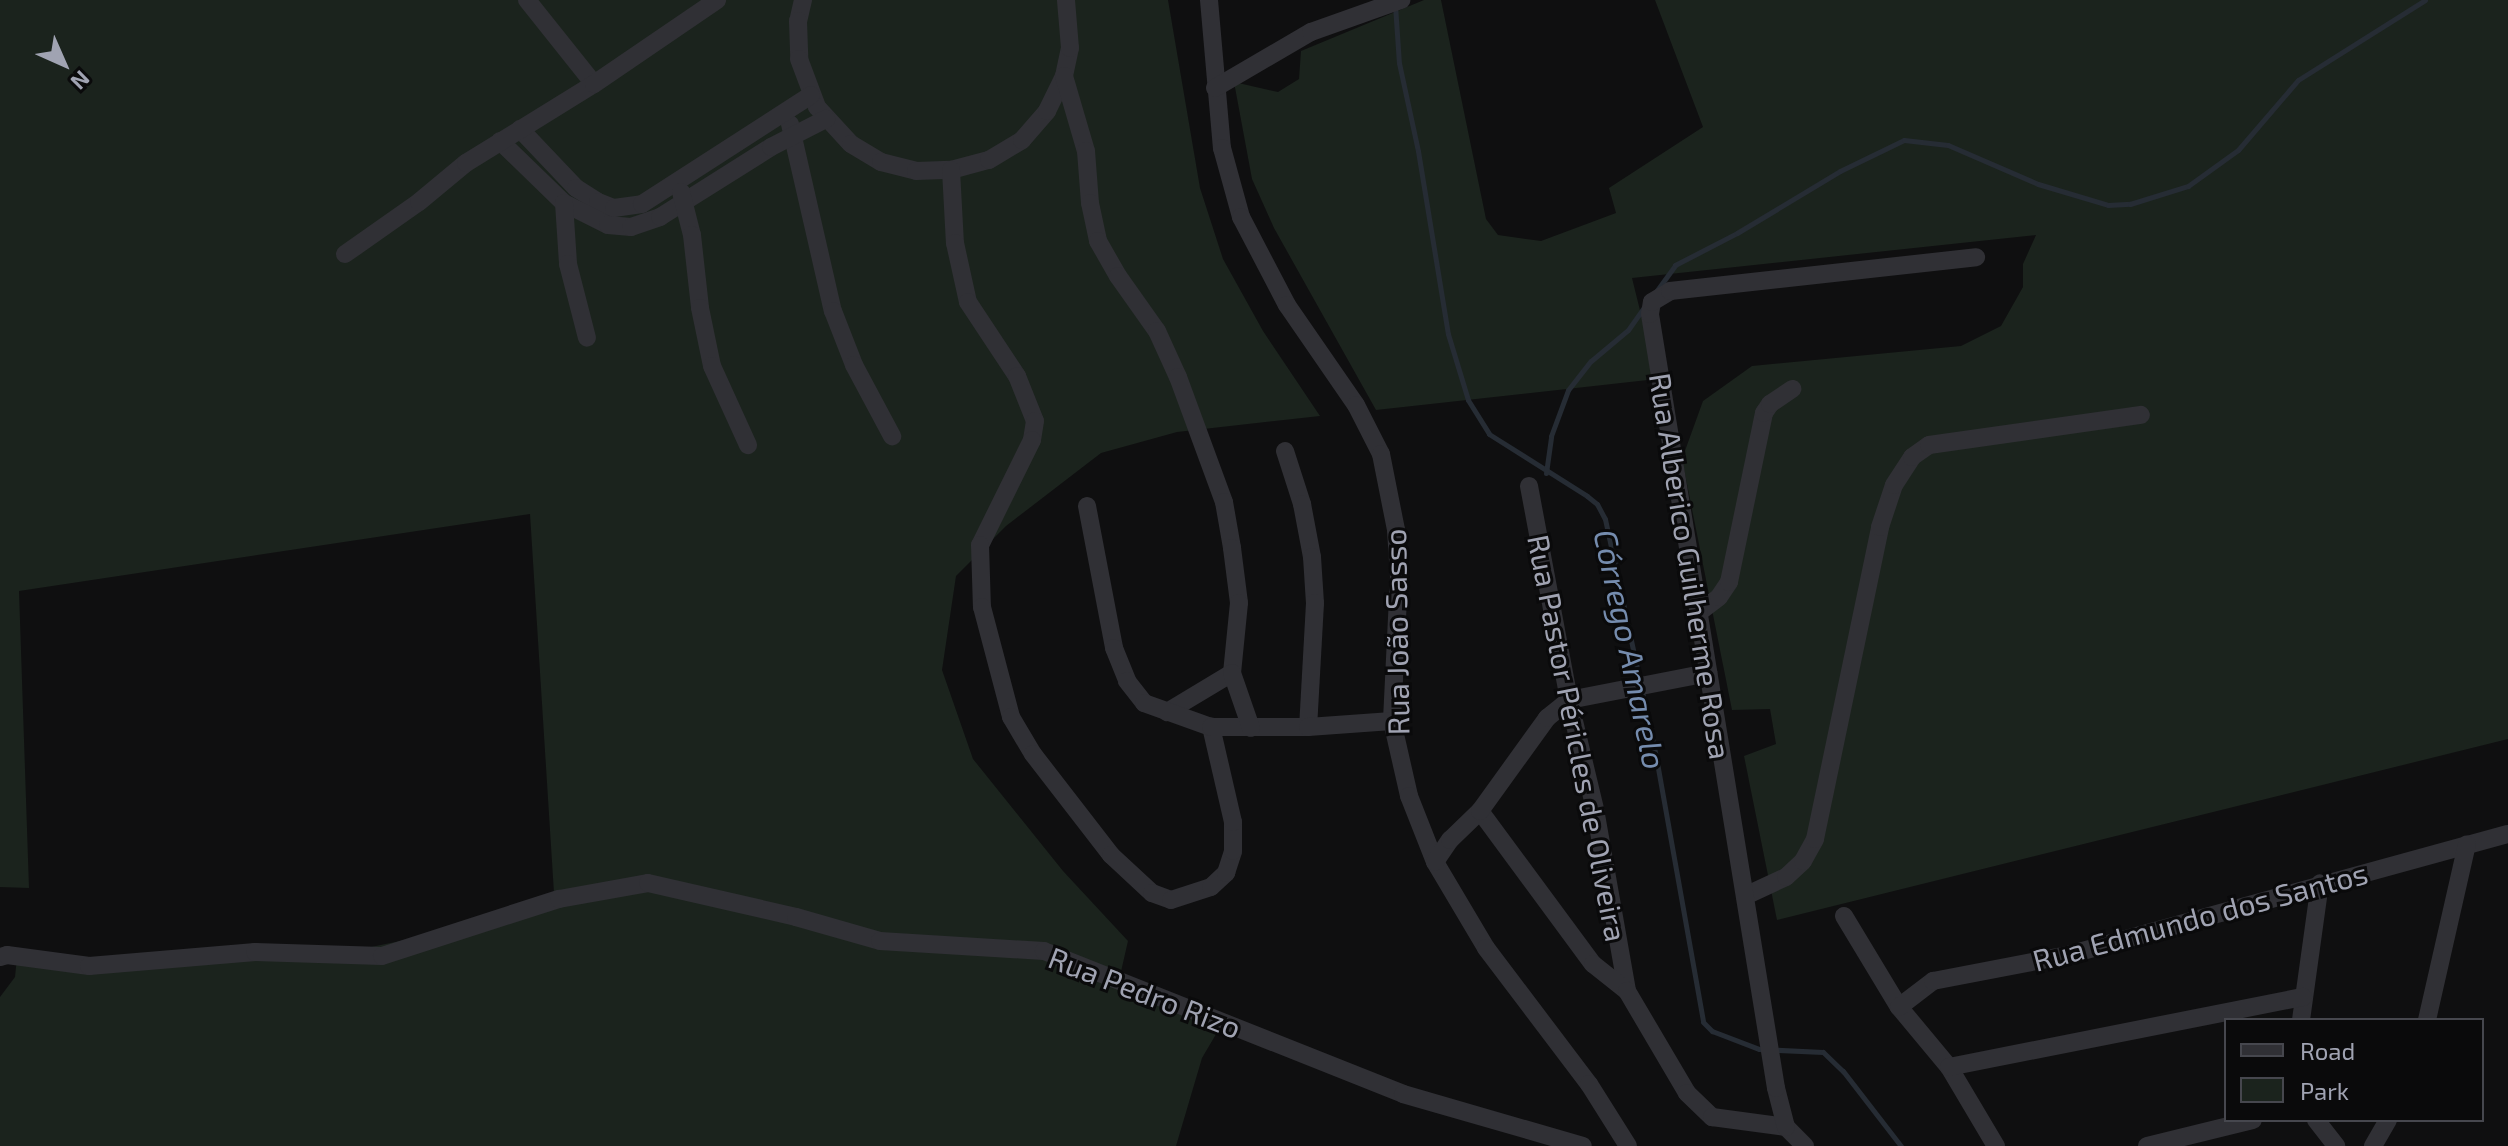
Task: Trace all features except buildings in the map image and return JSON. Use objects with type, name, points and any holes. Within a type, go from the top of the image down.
[{"type":"street","points":[[527,0],[594,84]]},
{"type":"street","points":[[803,0],[798,21],[799,59],[811,95],[826,119],[851,144],[881,162],[916,171],[951,170],[989,160],[1022,140],[1047,111],[1064,76],[1070,48],[1066,0]]},
{"type":"street","name":"Rua João Sasso","points":[[1209,0],[1215,88],[1229,182],[1241,217],[1287,305],[1356,405],[1381,454],[1396,530],[1399,577],[1392,721],[1409,796],[1435,862],[1486,948],[1589,1084],[1628,1146]]},
{"type":"street","points":[[345,254],[500,141],[594,84],[710,2]]},
{"type":"street","points":[[1215,88],[1311,32],[1392,3]]},
{"type":"street","points":[[1064,76],[1086,151],[1098,241],[1118,276],[1157,331],[1178,377],[1224,502],[1239,603],[1232,673],[1251,728]]},
{"type":"street","points":[[520,129],[576,188],[614,208],[642,204],[811,95]]},
{"type":"street","points":[[784,111],[794,133],[833,311],[854,365],[892,436]]},
{"type":"street","points":[[500,141],[564,203],[608,225],[631,227],[660,217],[794,133],[826,119]]},
{"type":"street","points":[[951,170],[955,243],[968,302],[1017,376],[1035,421],[1032,440],[980,545],[982,607],[1007,703],[1033,754],[1111,855],[1152,893],[1171,900],[1211,887],[1226,873],[1233,851],[1233,822],[1211,727]]},
{"type":"street","points":[[677,182],[685,201],[712,366],[748,445]]},
{"type":"street","points":[[564,203],[568,264],[587,338]]},
{"type":"street","name":"Rua Alberico Guilherme Rosa","points":[[1786,1127],[1698,613],[1650,314],[1652,302],[1670,291],[1976,257]]},
{"type":"street","points":[[1698,613],[1719,597],[1729,582],[1764,413],[1770,404],[1792,389]]},
{"type":"street","points":[[1745,896],[1786,877],[1803,861],[1815,839],[1880,527],[1894,485],[1912,457],[1929,445],[2141,415]]},
{"type":"street","points":[[1285,451],[1302,504],[1312,557],[1314,632],[1308,727]]},
{"type":"street","name":"Rua Pastor Péricles de Oliveira","points":[[1529,486],[1569,700],[1595,809],[1627,991]]},
{"type":"street","points":[[1087,506],[1119,659],[1127,681],[1144,703],[1211,727],[1308,727],[1392,721]]},
{"type":"street","points":[[1167,712],[1232,673]]},
{"type":"street","points":[[1435,862],[1450,840],[1480,811],[1539,728],[1569,700],[1708,673]]},
{"type":"street","points":[[1480,811],[1593,964],[1627,991],[1687,1093],[1712,1117],[1786,1127],[1805,1146]]},
{"type":"street","name":"Rua Edmundo dos Santos","points":[[1899,1007],[1910,995],[1933,981],[2068,955],[2320,883],[2508,834]]},
{"type":"street","points":[[2427,1018],[2467,844]]},
{"type":"street","name":"Rua Pedro Rizo","points":[[0,957],[7,955],[89,966],[255,952],[382,956],[559,899],[648,883],[796,917],[880,941],[1044,951],[1403,1094],[1583,1146]]},
{"type":"street","points":[[2301,1018],[2320,883]]},
{"type":"street","points":[[1844,916],[1899,1007],[1949,1067],[1996,1146]]},
{"type":"street","points":[[1949,1067],[2303,997]]},
{"type":"street","points":[[2147,1146],[2204,1140],[2248,1122]]},
{"type":"street","points":[[2318,1122],[2336,1146]]},
{"type":"street","points":[[2373,1146],[2387,1122]]},
{"type":"green space","points":[[0,0],[1168,0],[1200,188],[1223,259],[1263,331],[1320,416],[1177,432],[1101,453],[1006,526],[956,576],[942,670],[973,759],[1063,871],[1128,941],[1120,976],[1222,1024],[1202,1058],[1176,1146],[0,1146],[0,997],[15,977],[17,957],[318,958],[555,909],[530,514],[19,591],[29,888],[0,887]]},
{"type":"green space","points":[[1424,0],[1441,0],[1486,219],[1498,235],[1541,241],[1616,213],[1609,188],[1703,127],[1655,0],[2508,0],[2508,739],[1777,920],[1744,756],[1776,744],[1770,709],[1732,710],[1682,459],[1703,401],[1752,366],[1961,346],[2001,326],[2023,287],[2023,264],[2036,235],[1632,278],[1657,379],[1376,410],[1274,228],[1252,179],[1234,82],[1278,92],[1299,79],[1301,51]]},
{"type":"waterway","points":[[1655,293],[1675,265],[1737,233],[1840,171],[1904,140],[1948,145],[2038,184],[2108,205],[2130,204],[2188,186],[2238,150],[2298,80],[2425,0]]},
{"type":"waterway","name":"Córrego Amarelo","points":[[1395,5],[1399,63],[1418,151],[1448,334],[1468,400],[1489,434],[1587,496],[1597,504],[1605,519],[1656,757],[1703,1022],[1712,1031],[1759,1049],[1823,1052],[1843,1071],[1901,1146]]},
{"type":"waterway","points":[[1546,473],[1551,436],[1568,390],[1591,361],[1628,330],[1644,307]]}]
